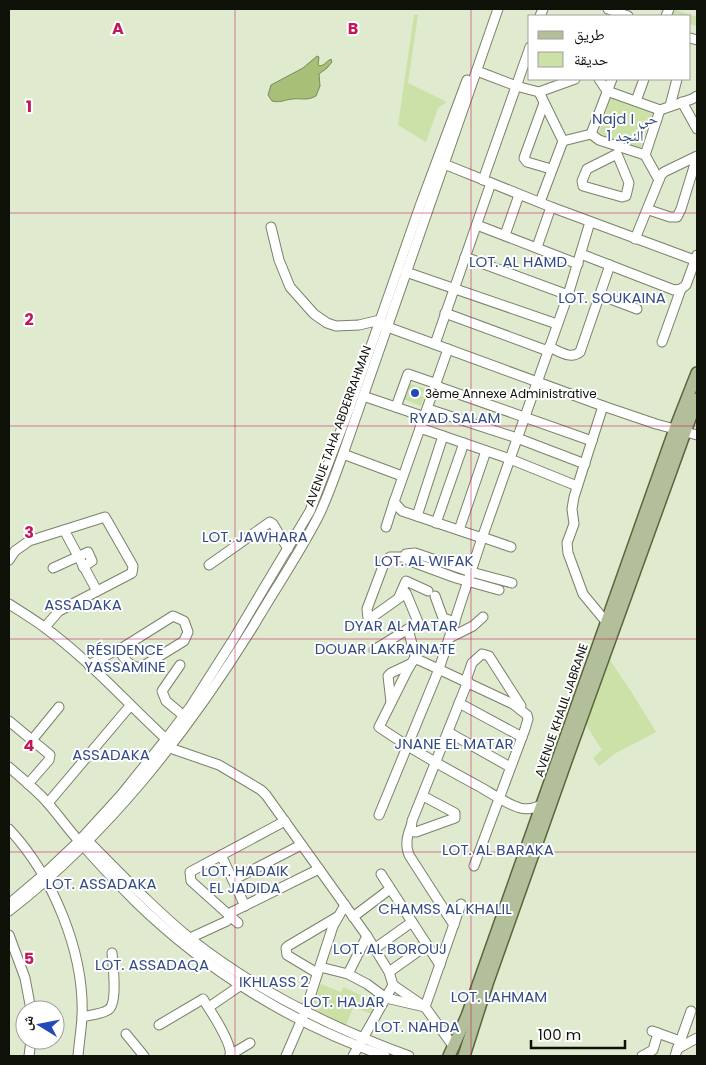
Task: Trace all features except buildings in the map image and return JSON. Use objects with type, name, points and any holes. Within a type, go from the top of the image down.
[{"type":"main road","name":"AVENUE KHALIL JABRANE","points":[[452,1052],[467,1016],[680,430],[697,372]]},
{"type":"main road","name":"AVENUE KHALIL JABRANE","points":[[680,430],[697,399]]},
{"type":"main road","name":"AVENUE KHALIL JABRANE","points":[[464,1056],[608,629]]},
{"type":"street","name":"AVENUE TAHA ABDERRAHMAN","points":[[157,757],[166,739],[184,716],[233,640],[310,511],[382,324],[492,9]]},
{"type":"street","name":"AVENUE TAHA ABDERRAHMAN","points":[[9,912],[83,841],[157,757],[170,748],[234,656],[306,539],[318,516],[343,454],[363,396],[382,324],[406,272],[498,9]]},
{"type":"street","points":[[607,9],[625,15]]},
{"type":"street","points":[[434,344],[477,225],[487,181],[528,53]]},
{"type":"street","points":[[477,71],[516,86],[539,92]]},
{"type":"street","points":[[539,92],[551,83],[568,80]]},
{"type":"street","points":[[600,80],[608,91],[660,110],[697,96]]},
{"type":"street","points":[[591,134],[612,80]]},
{"type":"street","points":[[636,100],[644,80]]},
{"type":"street","points":[[670,106],[677,80]]},
{"type":"street","points":[[539,92],[563,141],[540,202]]},
{"type":"street","points":[[682,102],[697,129]]},
{"type":"street","points":[[544,103],[524,160],[552,169]]},
{"type":"street","points":[[659,180],[645,155],[660,110]]},
{"type":"street","points":[[563,141],[591,134]]},
{"type":"street","points":[[591,134],[618,150],[645,155]]},
{"type":"street","points":[[618,150],[629,183],[626,196],[622,197],[583,186],[582,181],[587,169],[618,150]]},
{"type":"street","points":[[635,239],[664,172],[697,157]]},
{"type":"street","points":[[649,210],[670,217],[677,217],[697,157]]},
{"type":"street","points":[[444,164],[635,239],[697,259],[686,285],[682,289],[662,342]]},
{"type":"street","points":[[505,235],[519,195]]},
{"type":"street","points":[[537,247],[551,207]]},
{"type":"street","points":[[379,815],[406,746],[440,668],[482,538],[568,294],[590,222]]},
{"type":"street","points":[[477,225],[578,264]]},
{"type":"street","points":[[271,227],[280,260],[290,286],[314,314],[327,323],[336,326],[382,324],[603,406],[697,435]]},
{"type":"street","points":[[581,254],[674,290],[682,289]]},
{"type":"street","points":[[465,257],[568,294]]},
{"type":"street","points":[[445,313],[548,349],[570,356],[576,355],[580,352],[610,265]]},
{"type":"street","points":[[406,272],[557,324]]},
{"type":"street","points":[[600,296],[637,309]]},
{"type":"street","points":[[386,527],[402,476],[448,350]]},
{"type":"street","points":[[396,408],[408,374],[592,441]]},
{"type":"street","points":[[363,396],[396,408],[426,413],[517,438],[585,464]]},
{"type":"street","points":[[603,406],[572,504],[574,524],[567,543],[568,553],[579,586],[608,629]]},
{"type":"street","points":[[420,428],[510,459],[577,486]]},
{"type":"street","points":[[417,516],[443,436]]},
{"type":"street","points":[[436,523],[464,443]]},
{"type":"street","points":[[458,530],[486,451]]},
{"type":"street","points":[[343,454],[402,476]]},
{"type":"street","points":[[394,502],[402,511],[511,547]]},
{"type":"street","points":[[9,560],[15,551],[29,541],[105,517],[133,566],[132,573],[59,611],[45,627]]},
{"type":"street","points":[[209,565],[270,522],[288,549]]},
{"type":"street","points":[[64,530],[97,591]]},
{"type":"street","points":[[53,568],[78,556]]},
{"type":"street","points":[[374,650],[418,622],[406,593],[373,617],[368,618],[367,609],[385,561],[390,557],[405,556],[410,561],[469,577],[512,583]]},
{"type":"street","points":[[469,577],[499,590]]},
{"type":"street","points":[[399,597],[406,581],[432,593],[443,618],[454,622]]},
{"type":"street","points":[[9,604],[45,627],[166,739]]},
{"type":"street","points":[[89,666],[173,616],[184,621],[188,632],[184,641],[140,668],[126,662],[118,649]]},
{"type":"street","points":[[450,638],[474,626],[483,617]]},
{"type":"street","points":[[408,629],[413,661],[379,727],[406,746],[520,808],[535,826]]},
{"type":"street","points":[[454,925],[409,855],[406,841],[459,703],[472,663],[482,654],[489,656],[528,719],[474,866]]},
{"type":"street","points":[[391,702],[388,676],[413,661],[440,668],[524,711]]},
{"type":"street","points":[[180,665],[162,691],[166,701],[184,716]]},
{"type":"street","points":[[459,703],[522,736]]},
{"type":"street","points":[[48,803],[130,706]]},
{"type":"street","points":[[32,740],[59,707]]},
{"type":"street","points":[[9,721],[48,753],[50,758],[28,784]]},
{"type":"street","points":[[448,732],[510,767]]},
{"type":"street","points":[[170,748],[219,765],[261,790],[353,916],[388,972],[393,985],[425,1007],[452,1052]]},
{"type":"street","points":[[9,767],[48,803],[126,892],[159,924],[209,963],[305,1012],[409,1056]]},
{"type":"street","points":[[411,826],[412,832],[416,832],[456,816],[455,813],[424,796]]},
{"type":"street","points":[[520,808],[532,808],[543,804]]},
{"type":"street","points":[[238,923],[190,879],[190,872],[284,821]]},
{"type":"street","points":[[9,829],[30,855],[67,926],[80,987],[82,1017],[78,1056]]},
{"type":"street","points":[[83,841],[190,938],[245,982],[302,1022],[357,1047],[384,1056]]},
{"type":"street","points":[[233,880],[301,845]]},
{"type":"street","points":[[221,855],[245,906]]},
{"type":"street","points":[[190,938],[227,921],[229,915],[319,869]]},
{"type":"street","points":[[380,874],[440,965]]},
{"type":"street","name":"AVENUE TAHA ABDERRAHMAN","points":[[9,904],[44,879]]},
{"type":"street","points":[[353,916],[390,889]]},
{"type":"street","points":[[425,1007],[461,904]]},
{"type":"street","points":[[286,1056],[302,1022],[333,926],[345,905]]},
{"type":"street","points":[[338,916],[288,946],[286,948],[287,955],[319,970],[348,974],[367,984],[386,998],[425,1007]]},
{"type":"street","points":[[374,949],[412,922]]},
{"type":"street","points":[[9,935],[25,978],[29,1000]]},
{"type":"street","points":[[348,974],[366,936]]},
{"type":"street","points":[[388,972],[427,945]]},
{"type":"street","points":[[82,1017],[107,1011],[112,1006],[114,998],[112,953]]},
{"type":"street","points":[[209,1008],[245,982]]},
{"type":"street","points":[[353,1056],[393,985]]},
{"type":"street","points":[[159,1025],[203,998],[228,1043],[230,1056],[250,1043]]},
{"type":"street","points":[[677,1049],[690,1011]]},
{"type":"street","points":[[642,1056],[653,1050],[655,1032],[677,1049]]},
{"type":"street","points":[[126,1034],[144,1056]]},
{"type":"street","points":[[677,1049],[697,1038]]},
{"type":"green space","points":[[673,9],[691,15],[670,15]]},
{"type":"green space","points":[[414,15],[418,15],[408,83],[447,102],[438,108],[426,142],[398,125]]},
{"type":"green space","points":[[691,15],[697,17],[697,26],[691,24]]},
{"type":"green space","points":[[611,97],[653,112],[640,149],[598,135]]},
{"type":"green space","points":[[408,383],[426,389],[425,393],[422,392],[421,396],[424,397],[421,406],[403,399]]},
{"type":"green space","points":[[610,660],[656,732],[616,753],[599,766],[593,758],[602,750],[586,725]]},
{"type":"green space","points":[[321,984],[341,992],[343,987],[379,1003],[374,1015],[353,1007],[346,1026],[311,1009]]},
{"type":"shaded area","points":[[317,56],[319,57],[318,65],[320,66],[331,59],[332,62],[319,74],[320,86],[316,96],[307,99],[272,101],[268,95],[271,85],[303,68]]},
{"type":"place","name":"3ème Annexe Administrative","points":[[415,393]]},
{"type":"district","name":"Najd I حي النجد 1","points":[[625,126]]},
{"type":"district","name":"LOT. AL HAMD","points":[[518,261]]},
{"type":"district","name":"LOT. SOUKAINA","points":[[612,297]]},
{"type":"district","name":"RYAD SALAM","points":[[455,417]]},
{"type":"district","name":"LOT. JAWHARA","points":[[255,536]]},
{"type":"district","name":"LOT. AL WIFAK","points":[[424,560]]},
{"type":"district","name":"ASSADAKA","points":[[83,604]]},
{"type":"district","name":"DYAR AL MATAR","points":[[401,625]]},
{"type":"district","name":"DOUAR LAKRAINATE","points":[[385,648]]},
{"type":"district","name":"RÉSIDENCE YASSAMINE","points":[[125,658]]},
{"type":"district","name":"JNANE EL MATAR","points":[[454,743]]},
{"type":"district","name":"ASSADAKA","points":[[111,754]]},
{"type":"district","name":"LOT. AL BARAKA","points":[[498,849]]},
{"type":"district","name":"LOT. HADAIK EL JADIDA","points":[[245,878]]},
{"type":"district","name":"LOT. ASSADAKA","points":[[101,883]]},
{"type":"district","name":"CHAMSS AL KHALIL","points":[[445,908]]},
{"type":"district","name":"LOT. AL BOROUJ","points":[[390,948]]},
{"type":"district","name":"LOT. ASSADAQA","points":[[152,964]]},
{"type":"district","name":"IKHLASS 2","points":[[274,981]]},
{"type":"district","name":"LOT. LAHMAM","points":[[499,996]]},
{"type":"district","name":"LOT. HAJAR","points":[[344,1001]]},
{"type":"district","name":"LOT. NAHDA","points":[[417,1026]]}]
